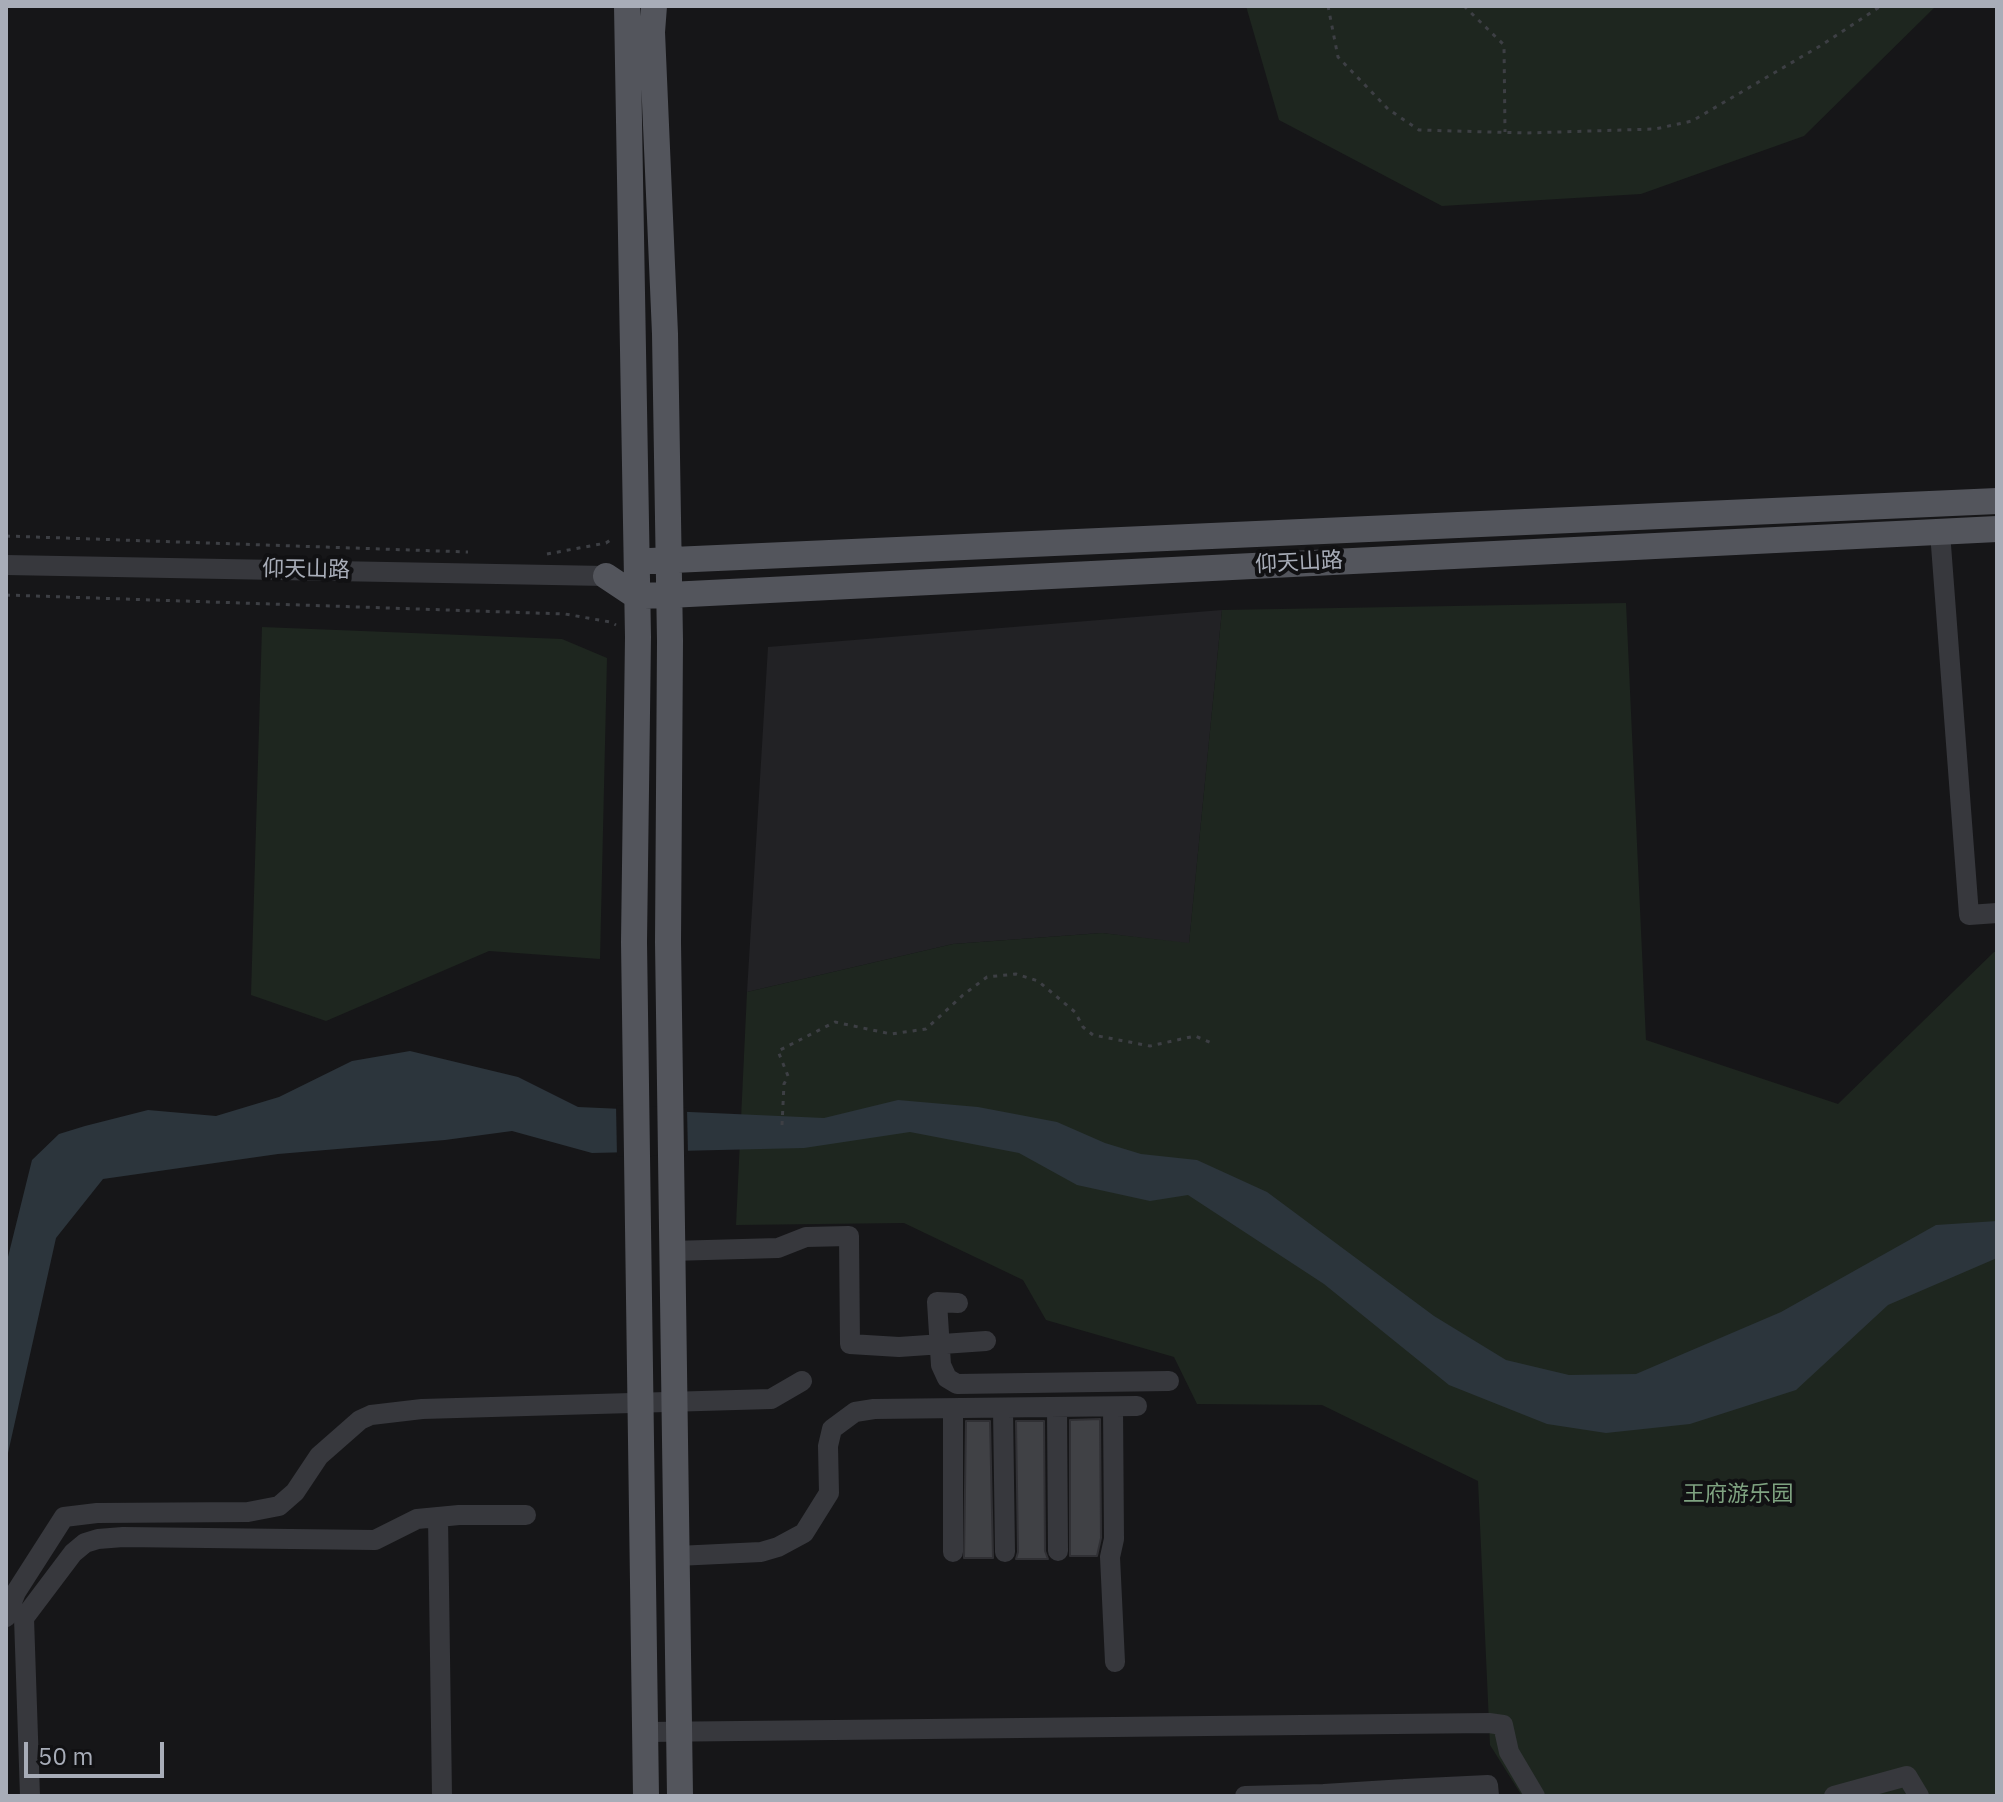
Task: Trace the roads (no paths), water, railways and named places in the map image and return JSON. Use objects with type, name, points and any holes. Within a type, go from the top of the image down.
[{"type":"main road","points":[[627,6],[638,637],[634,942],[646,1796]]},
{"type":"main road","points":[[654,6],[652,32],[665,334],[669,595],[670,1243],[680,1796]]},
{"type":"main road","name":"仰天山路","points":[[606,576],[636,562],[1997,501]]},
{"type":"main road","name":"仰天山路","points":[[636,596],[1997,529]]},
{"type":"main road","points":[[606,576],[636,596]]},
{"type":"street","points":[[1940,532],[1969,915],[1997,913]]},
{"type":"street","name":"仰天山路","points":[[6,565],[606,576]]},
{"type":"street","points":[[670,1243],[778,1248],[806,1237],[849,1236],[850,1344],[899,1347],[986,1341]]},
{"type":"street","points":[[958,1303],[937,1302],[941,1365],[947,1378],[957,1384],[1169,1381]]},
{"type":"street","points":[[6,1617],[16,1592],[64,1517],[97,1513],[248,1512],[279,1506],[295,1492],[319,1456],[360,1420],[371,1415],[422,1409],[771,1399],[802,1381]]},
{"type":"street","points":[[677,1556],[761,1552],[804,1533],[829,1493],[828,1446],[832,1429],[855,1412],[874,1409],[1137,1406]]},
{"type":"street","points":[[1057,1407],[1058,1551]]},
{"type":"street","points":[[1113,1407],[1114,1539],[1110,1557],[1115,1662]]},
{"type":"street","points":[[1003,1408],[1005,1552]]},
{"type":"street","points":[[953,1409],[953,1552]]},
{"type":"street","points":[[30,1796],[24,1618],[73,1553],[85,1543],[123,1537],[375,1540],[417,1519],[526,1515]]},
{"type":"street","points":[[438,1517],[442,1796]]},
{"type":"street","points":[[646,1732],[1489,1723],[1503,1725],[1509,1752],[1535,1796]]},
{"type":"street","points":[[1834,1796],[1907,1776],[1919,1796]]},
{"type":"street","points":[[1245,1796],[1405,1792],[1488,1785],[1489,1796]]},
{"type":"park label","name":"王府游乐园","points":[[1738,1495]]}]
